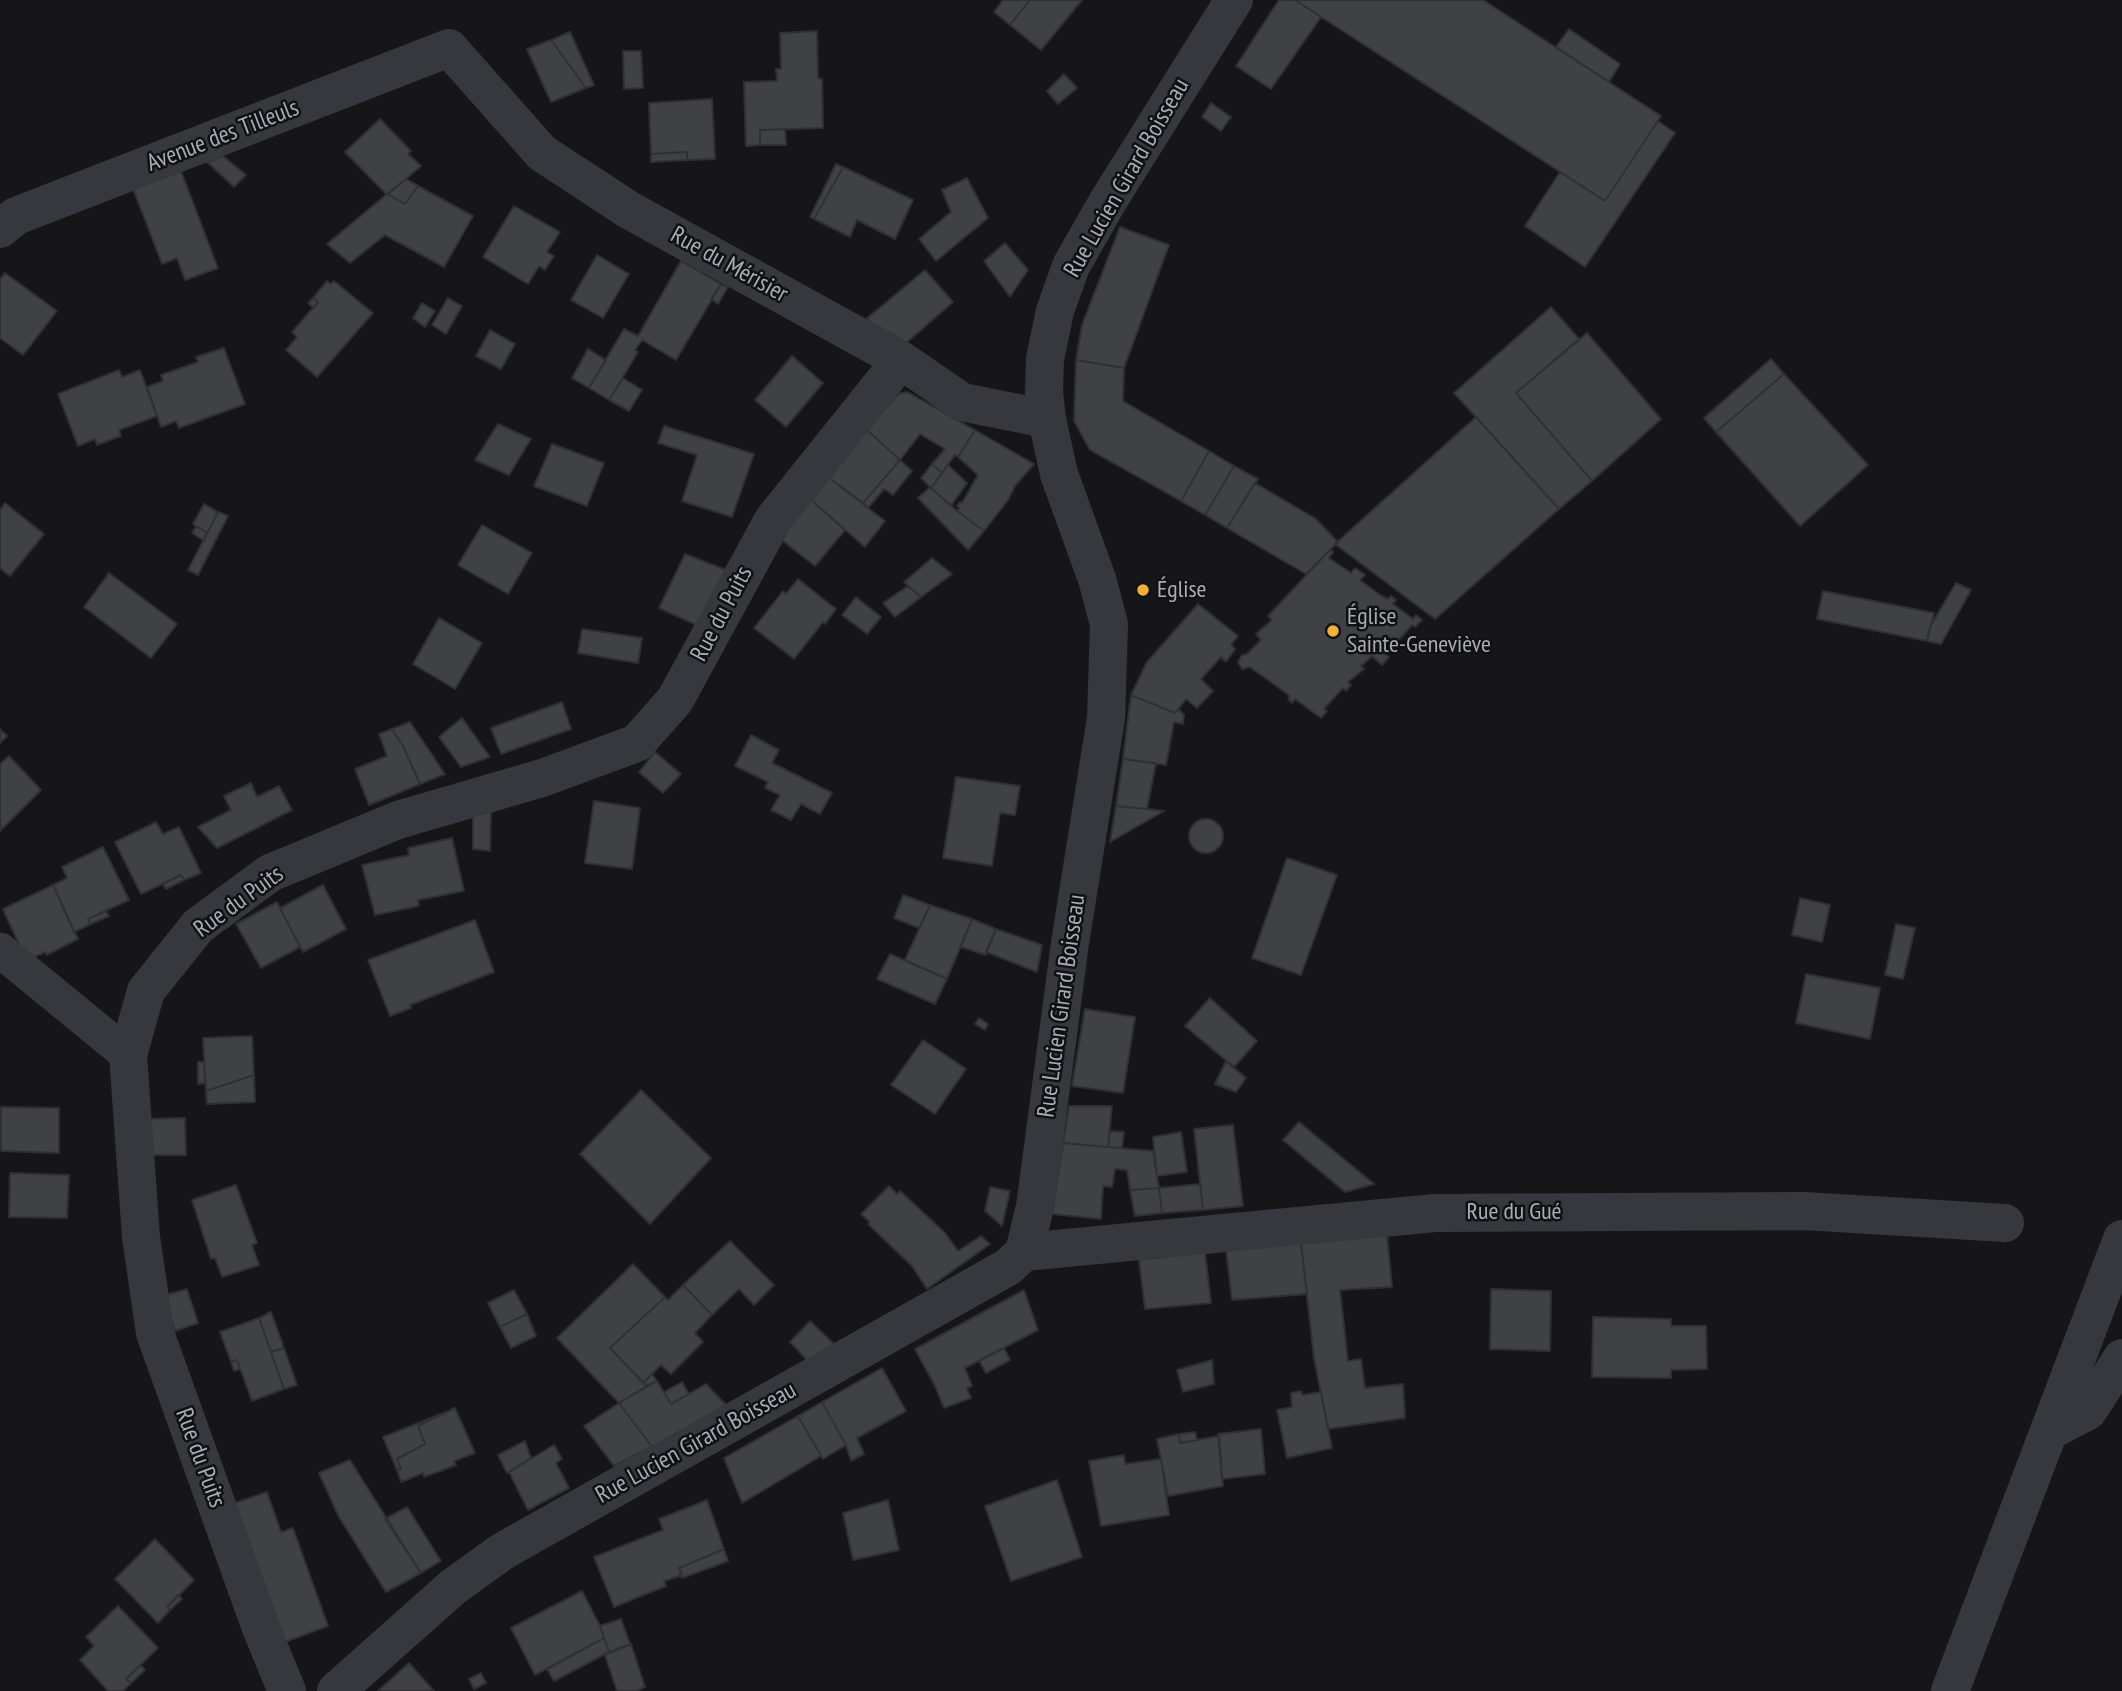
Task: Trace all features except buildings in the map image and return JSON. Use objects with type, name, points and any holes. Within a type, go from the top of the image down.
[{"type":"street","name":"Rue Lucien Girard Boisseau","points":[[336,1691],[453,1587],[503,1550],[984,1281],[1008,1267],[1024,1252],[1035,1206],[1070,943],[1106,719],[1109,624],[1097,579],[1059,474],[1047,419],[1045,359],[1055,311],[1071,266],[1108,201],[1234,0]]},
{"type":"street","name":"Rue du Mérisier","points":[[449,48],[542,153],[629,210],[901,360],[962,402],[1047,419]]},
{"type":"street","name":"Avenue des Tilleuls","points":[[0,229],[16,216],[449,48]]},
{"type":"street","name":"Rue du Puits","points":[[287,1691],[261,1628],[155,1333],[141,1237],[128,1055],[146,991],[198,926],[270,873],[398,820],[542,778],[637,743],[676,700],[773,520],[901,360]]},
{"type":"street","points":[[0,950],[128,1055]]},
{"type":"street","name":"Rue du Gué","points":[[1024,1252],[1435,1213],[1804,1211],[2005,1223]]},
{"type":"street","points":[[1950,1691],[2122,1239]]},
{"type":"street","points":[[2049,1431],[2088,1411],[2122,1358]]},
{"type":"place","name":"Église","points":[[1143,590]]},
{"type":"place","name":"Église Sainte-Geneviève","points":[[1333,631]]}]
